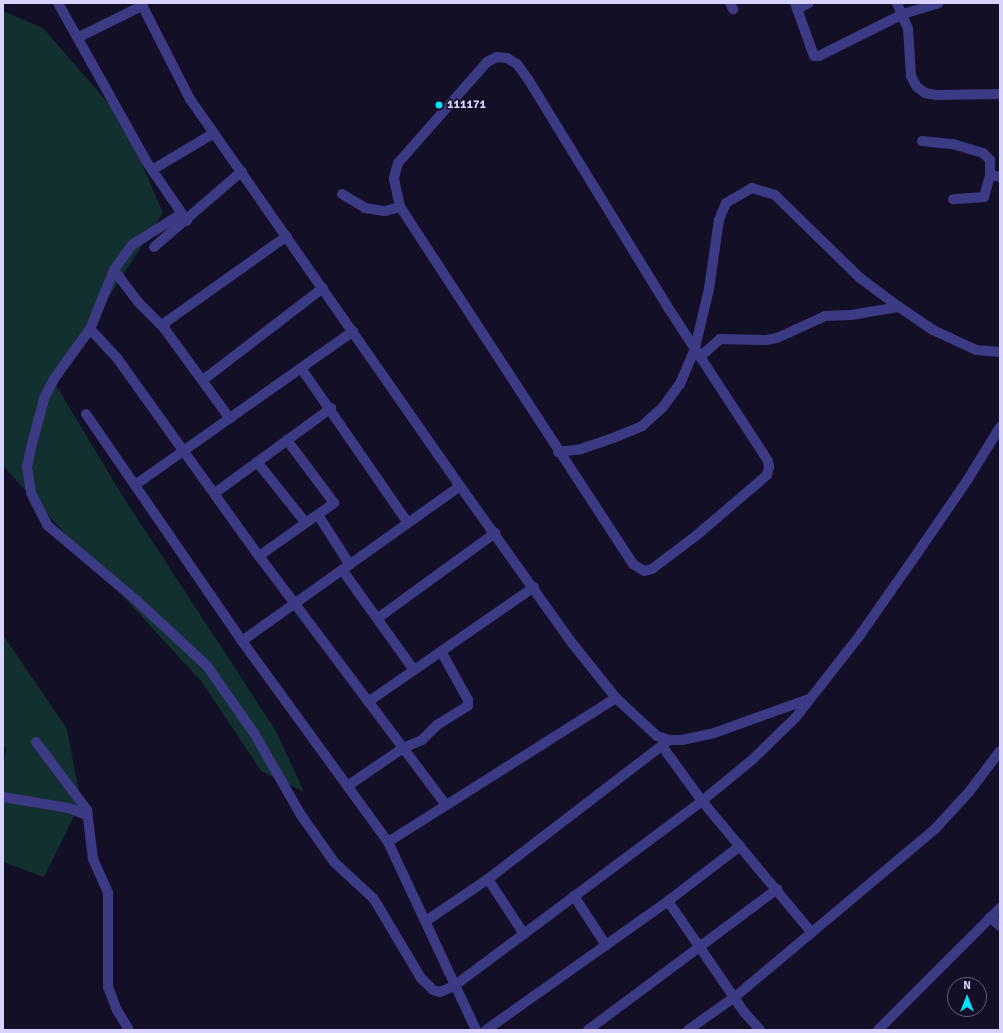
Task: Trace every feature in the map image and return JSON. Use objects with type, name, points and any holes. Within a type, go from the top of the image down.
[{"type":"street","points":[[58,3],[79,37],[152,170],[184,218]]},
{"type":"street","points":[[809,3],[796,6],[814,56],[819,56],[924,5],[938,3]]},
{"type":"street","points":[[897,3],[903,14],[911,43],[911,76],[921,90],[936,95],[1000,94]]},
{"type":"street","points":[[79,37],[141,5],[190,99],[460,486],[534,587],[572,643],[616,698],[644,726],[665,743],[702,801],[777,889],[811,932]]},
{"type":"street","points":[[497,58],[507,58],[517,64],[528,79],[698,352],[768,461],[769,468],[767,475],[721,516],[652,569],[644,571],[633,564],[558,452],[400,207],[394,178],[398,163],[487,62],[497,58]]},
{"type":"street","points":[[152,170],[214,133]]},
{"type":"street","points":[[922,141],[953,144],[983,153],[990,160],[990,175],[984,196],[953,199]]},
{"type":"street","points":[[154,247],[184,218],[242,172]]},
{"type":"street","points":[[990,175],[1000,177]]},
{"type":"street","points":[[558,452],[581,449],[642,426],[663,407],[680,384],[698,352],[719,220],[726,204],[752,188],[775,194],[860,278],[899,307],[934,330],[976,350],[1000,352]]},
{"type":"street","points":[[342,194],[365,208],[385,211],[400,207]]},
{"type":"street","points":[[184,218],[132,245],[114,270],[90,328],[54,379],[44,399],[27,468],[28,481],[36,507],[47,525],[136,600],[207,666],[254,733],[302,815],[334,862],[381,909],[387,925],[428,987],[440,992],[454,986],[702,801],[753,759],[796,717],[860,635],[910,564],[968,479],[1000,427]]},
{"type":"street","points":[[164,328],[166,322],[287,236]]},
{"type":"street","points":[[114,270],[138,302],[164,328],[203,380],[230,420]]},
{"type":"street","points":[[203,380],[323,288]]},
{"type":"street","points":[[698,352],[720,339],[771,339],[825,316],[851,315],[899,307]]},
{"type":"street","points":[[90,328],[117,358],[185,450],[259,556],[446,805]]},
{"type":"street","points":[[135,485],[230,420],[353,331]]},
{"type":"street","points":[[301,368],[331,408],[408,523]]},
{"type":"street","points":[[215,493],[331,408]]},
{"type":"street","points":[[86,414],[242,641],[349,785],[388,842],[426,921],[454,986],[476,1030]]},
{"type":"street","points":[[259,556],[305,522],[332,506],[333,500],[287,440]]},
{"type":"street","points":[[257,462],[305,522]]},
{"type":"street","points":[[242,641],[347,568],[460,486]]},
{"type":"street","points":[[318,515],[347,568],[378,618],[414,670]]},
{"type":"street","points":[[378,618],[495,533]]},
{"type":"street","points":[[368,702],[414,670],[442,653],[534,587]]},
{"type":"street","points":[[349,785],[404,748],[422,740],[437,725],[468,706],[468,700],[442,653]]},
{"type":"street","points":[[388,842],[616,698]]},
{"type":"street","points":[[426,921],[488,879],[665,743],[693,740],[809,699]]},
{"type":"street","points":[[36,742],[85,806],[93,859],[108,893],[108,987],[117,1010],[129,1030]]},
{"type":"street","points":[[688,1030],[736,996],[811,932],[833,917],[935,829],[969,792],[1000,751]]},
{"type":"street","points":[[3,797],[68,808],[86,815]]},
{"type":"street","points":[[486,1030],[668,901],[740,846]]},
{"type":"street","points":[[488,879],[524,934]]},
{"type":"street","points":[[588,1030],[777,889]]},
{"type":"street","points":[[574,896],[606,945]]},
{"type":"street","points":[[668,901],[736,996],[744,1012],[760,1030]]},
{"type":"street","points":[[878,1030],[996,921],[1000,908]]},
{"type":"green space","points":[[3,11],[43,28],[123,120],[163,213],[54,382],[122,495],[276,731],[304,792],[261,771],[202,682],[3,466]]},
{"type":"green space","points":[[3,635],[67,729],[81,802],[44,877],[3,862],[3,769],[6,749],[3,745]]},
{"type":"place","name":"111171","points":[[439,105]]}]
